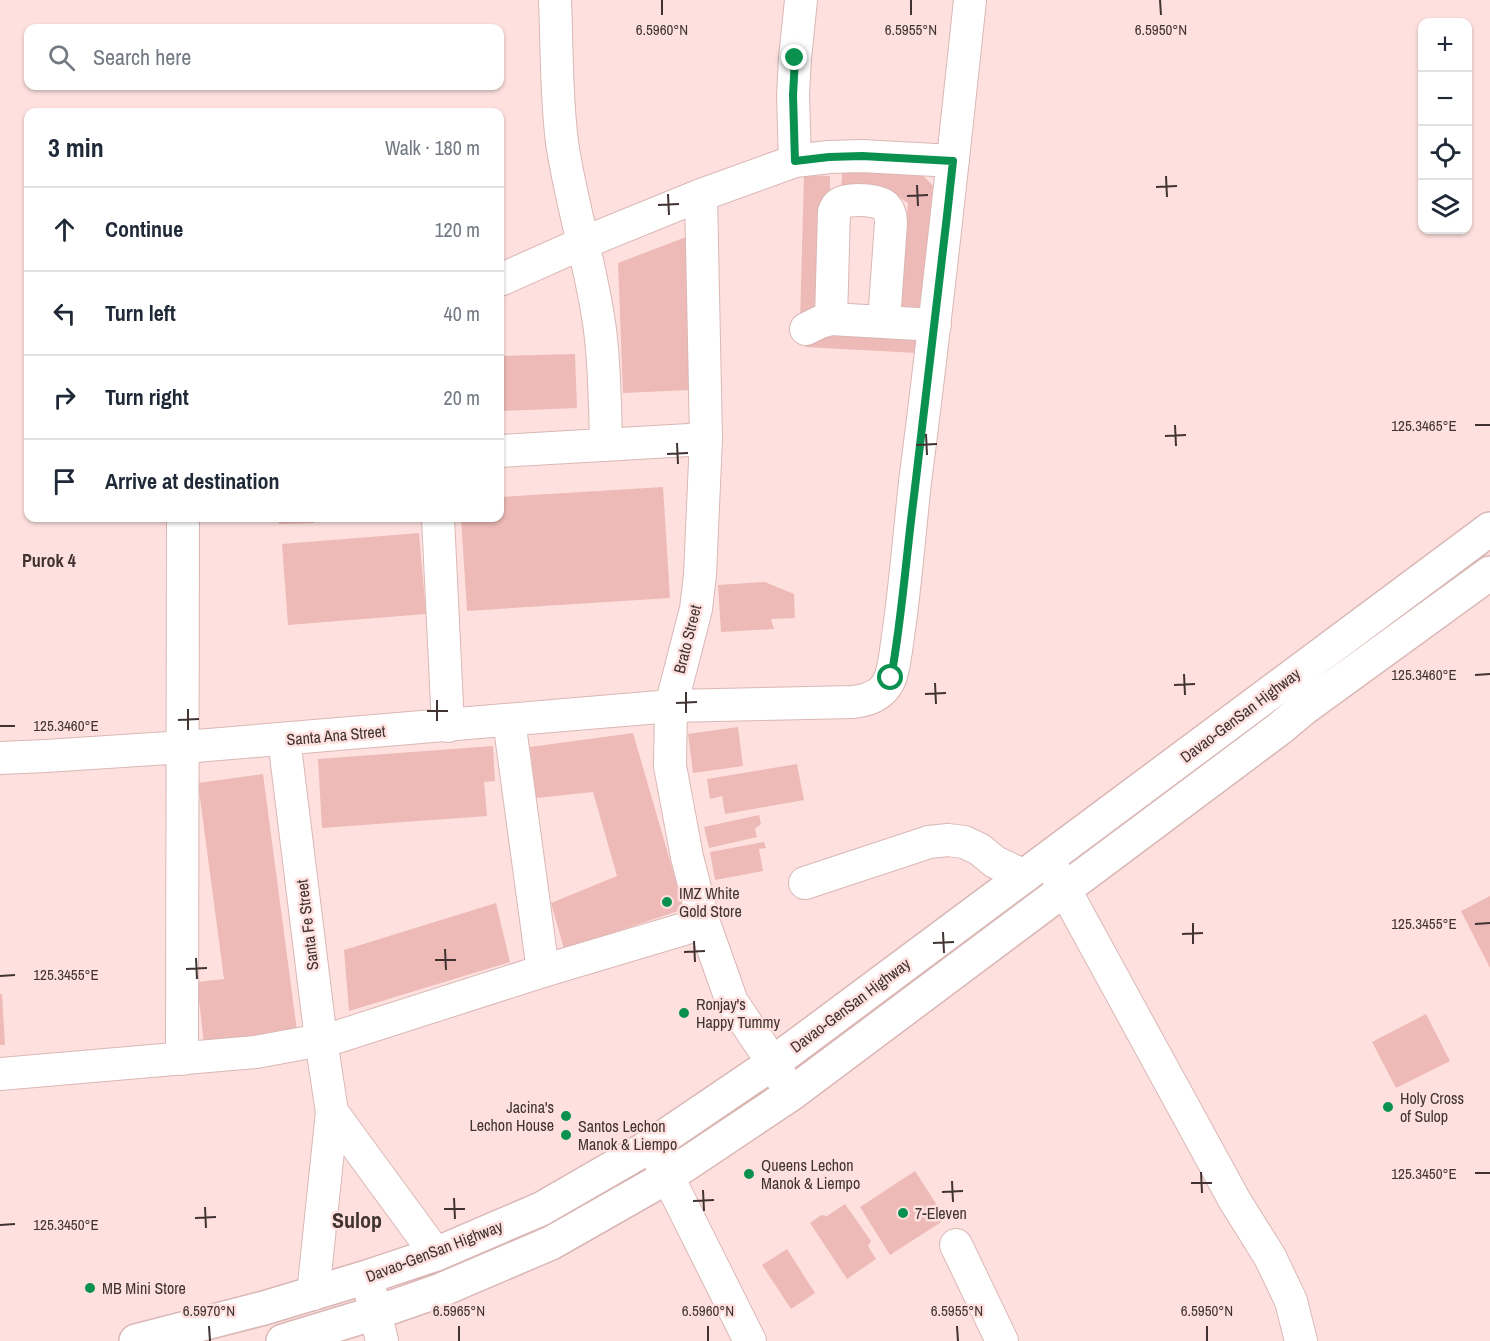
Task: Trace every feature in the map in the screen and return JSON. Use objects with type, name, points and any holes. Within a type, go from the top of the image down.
[{"type":"highway","name":"Davao-GenSan Highway","points":[[136,1341],[313,1294],[436,1254],[541,1209],[652,1145],[772,1063],[1490,529]]},
{"type":"highway","name":"Davao-GenSan Highway","points":[[283,1341],[378,1327],[441,1290],[551,1244],[667,1177],[790,1094],[1280,729],[1303,709],[1490,573]]},
{"type":"street","points":[[555,0],[562,141],[600,330],[606,445]]},
{"type":"street","points":[[795,161],[793,95],[801,0]]},
{"type":"street","points":[[884,321],[891,214],[880,203],[852,200],[839,204],[833,214],[818,324],[884,321],[935,324],[970,0]]},
{"type":"street","points":[[504,278],[701,195],[795,161],[862,156],[953,161]]},
{"type":"street","name":"Brato Street","points":[[701,195],[706,439],[700,574],[696,609],[671,706],[670,766],[687,857],[704,924],[732,1002],[790,1094]]},
{"type":"street","name":"Santa Ana Street","points":[[0,758],[183,747],[671,706],[868,700],[882,692],[891,678],[895,656],[935,324]]},
{"type":"street","points":[[504,451],[706,439]]},
{"type":"street","points":[[182,1059],[183,522]]},
{"type":"street","points":[[438,522],[448,726]]},
{"type":"street","points":[[509,720],[543,972]]},
{"type":"street","name":"Santa Fe Street","points":[[284,739],[332,1112],[313,1294]]},
{"type":"street","points":[[805,883],[929,842],[948,840],[964,842],[980,849],[995,862],[1036,868],[1065,890],[1235,1201],[1270,1257],[1291,1301],[1301,1341]]},
{"type":"street","points":[[0,1074],[255,1052],[321,1040],[704,924]]},
{"type":"street","name":"Santa Fe Street","points":[[332,1112],[436,1254]]},
{"type":"street","points":[[652,1145],[750,1341]]},
{"type":"street","points":[[956,1245],[1002,1341]]},
{"type":"street","points":[[367,1277],[378,1327]]},
{"type":"building","points":[[843,163],[919,171],[933,186],[921,316],[897,314],[908,203],[894,194],[841,189]]},
{"type":"building","points":[[804,175],[830,176],[828,302],[800,322]]},
{"type":"building","points":[[686,237],[690,390],[623,393],[618,263]]},
{"type":"building","points":[[832,326],[919,330],[917,353],[805,347]]},
{"type":"building","points":[[575,354],[577,408],[504,411],[504,356]]},
{"type":"building","points":[[663,487],[670,598],[467,611],[461,522],[504,522],[504,497]]},
{"type":"building","points":[[279,522],[314,522],[314,523],[279,524]]},
{"type":"building","points":[[419,533],[426,614],[288,625],[282,544]]},
{"type":"building","points":[[765,582],[794,594],[795,618],[771,619],[774,629],[721,632],[718,585]]},
{"type":"building","points":[[738,727],[743,766],[693,773],[688,734]]},
{"type":"building","points":[[633,733],[684,909],[564,949],[551,903],[617,876],[593,792],[536,798],[530,747]]},
{"type":"building","points":[[493,746],[495,781],[484,782],[487,816],[322,828],[318,759]]},
{"type":"building","points":[[797,764],[804,800],[725,814],[722,796],[710,799],[707,779]]},
{"type":"building","points":[[263,774],[297,1031],[204,1044],[197,982],[224,979],[198,783]]},
{"type":"building","points":[[759,815],[761,824],[755,829],[757,837],[709,848],[704,827]]},
{"type":"building","points":[[764,842],[766,848],[759,849],[763,871],[715,880],[710,852]]},
{"type":"building","points":[[1490,896],[1490,968],[1461,911]]},
{"type":"building","points":[[496,903],[510,962],[349,1011],[344,950]]},
{"type":"building","points":[[0,994],[2,994],[5,1045],[0,1045]]},
{"type":"building","points":[[1426,1014],[1450,1061],[1396,1088],[1372,1042]]},
{"type":"building","name":"7-Eleven","points":[[915,1171],[946,1219],[890,1255],[860,1207]]},
{"type":"building","points":[[845,1204],[871,1241],[868,1246],[876,1259],[847,1279],[810,1223],[821,1215],[827,1216]]},
{"type":"building","points":[[787,1249],[815,1293],[791,1309],[762,1265]]},
{"type":"place","name":"IMZ White Gold Store","points":[[667,902]]},
{"type":"place","name":"Ronjay's Happy Tummy","points":[[684,1013]]},
{"type":"place","name":"Holy Cross of Sulop","points":[[1388,1107]]},
{"type":"place","name":"Jacina's Lechon House","points":[[566,1116]]},
{"type":"place","name":"Santos Lechon Manok & Liempo","points":[[566,1135]]},
{"type":"place","name":"Queens Lechon Manok & Liempo","points":[[749,1174]]},
{"type":"place","name":"7-Eleven","points":[[903,1213]]},
{"type":"place","name":"MB Mini Store","points":[[90,1288]]},
{"type":"district","name":"Purok 4","points":[[49,560]]},
{"type":"district","name":"Sulop","points":[[357,1220]]},
{"type":"route","points":[[795,58],[793,95],[795,161],[862,156],[953,161],[905,581],[891,678]]}]
